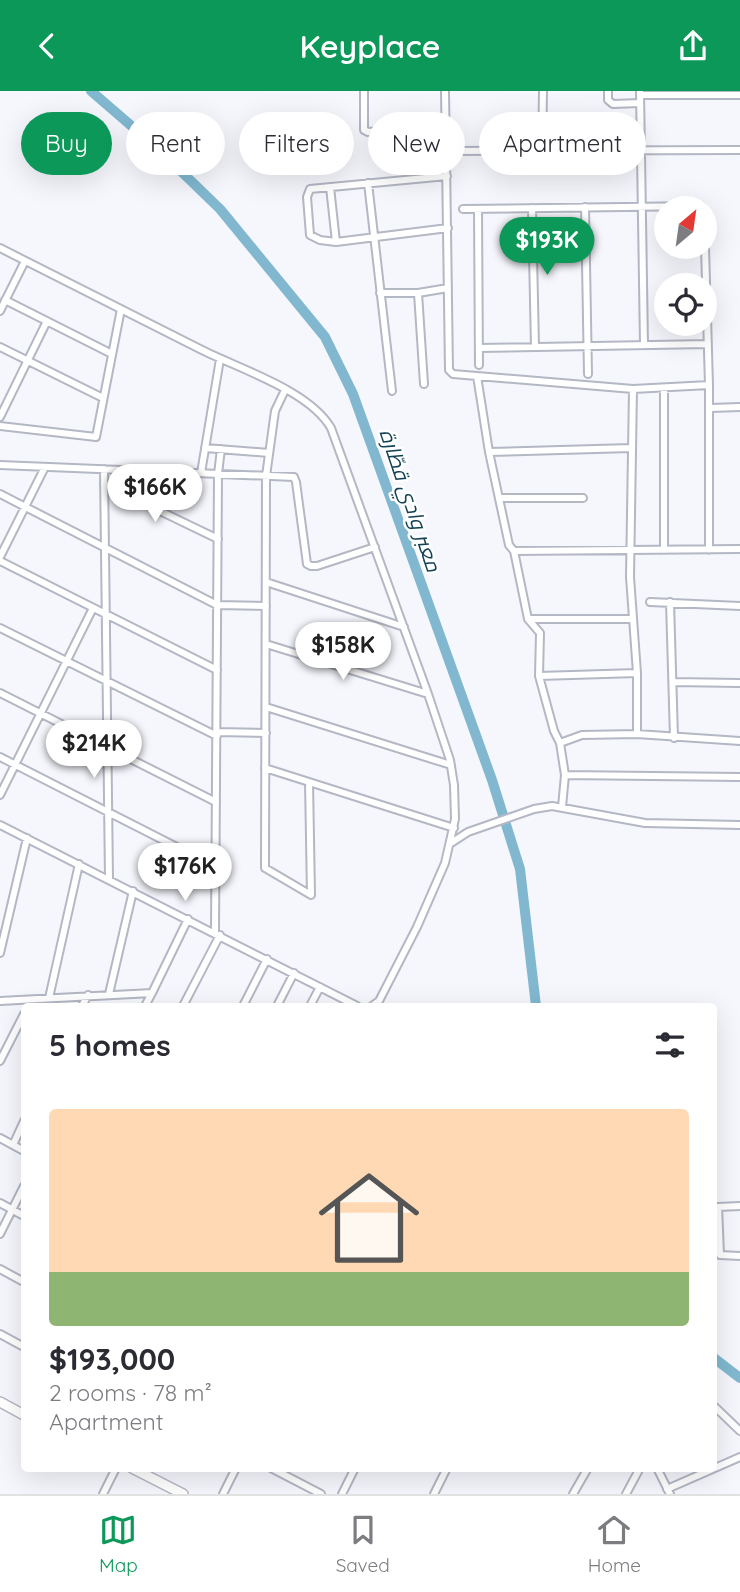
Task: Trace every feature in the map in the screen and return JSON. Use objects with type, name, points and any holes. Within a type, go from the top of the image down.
[{"type":"street","points":[[364,91],[364,130],[368,132]]},
{"type":"street","points":[[445,91],[446,112]]},
{"type":"street","points":[[542,112],[543,91]]},
{"type":"street","points":[[608,91],[608,100],[613,104],[640,96],[740,95]]},
{"type":"street","points":[[646,150],[740,150]]},
{"type":"street","points":[[641,175],[644,345]]},
{"type":"street","points":[[447,228],[336,242],[320,240],[310,235],[307,197],[310,189],[447,176],[449,370],[453,374],[633,389],[709,385]]},
{"type":"street","points":[[368,183],[392,391]]},
{"type":"street","points":[[330,187],[336,242]]},
{"type":"street","points":[[463,209],[654,207]]},
{"type":"street","points":[[532,208],[535,347]]},
{"type":"street","points":[[584,208],[588,374]]},
{"type":"street","points":[[478,209],[479,365]]},
{"type":"street","points":[[0,248],[285,390],[315,409],[331,428],[428,694],[451,765],[455,820],[451,843],[417,927],[376,1003]]},
{"type":"street","points":[[705,259],[710,408],[709,549]]},
{"type":"street","points":[[0,311],[25,261]]},
{"type":"street","points":[[380,293],[418,293],[448,288]]},
{"type":"street","points":[[418,293],[424,384]]},
{"type":"street","points":[[5,300],[112,354]]},
{"type":"street","points":[[0,426],[96,437],[121,309]]},
{"type":"street","points":[[0,418],[47,321]]},
{"type":"street","points":[[478,348],[708,344]]},
{"type":"street","points":[[0,347],[103,398]]},
{"type":"street","points":[[201,473],[219,359]]},
{"type":"street","points":[[477,376],[489,452],[509,545],[514,551],[528,619],[540,633],[539,676],[554,731],[560,743],[565,775],[562,807]]},
{"type":"street","points":[[633,389],[630,549],[638,734]]},
{"type":"street","points":[[664,389],[664,550]]},
{"type":"street","points":[[285,390],[275,411],[266,476],[265,868],[311,895],[309,782]]},
{"type":"street","points":[[710,408],[740,407]]},
{"type":"street","points":[[205,448],[269,453]]},
{"type":"street","points":[[489,452],[631,448]]},
{"type":"street","points":[[184,1003],[218,934],[218,474],[221,449]]},
{"type":"street","points":[[0,465],[294,477],[307,563],[317,566],[374,547]]},
{"type":"street","points":[[45,467],[0,559],[217,670]]},
{"type":"street","points":[[104,469],[109,879]]},
{"type":"street","points":[[104,484],[218,539]]},
{"type":"street","points":[[0,494],[218,605],[266,606]]},
{"type":"street","points":[[499,498],[583,498]]},
{"type":"street","points":[[514,551],[740,549]]},
{"type":"street","points":[[266,582],[404,627]]},
{"type":"street","points":[[650,602],[740,606]]},
{"type":"street","points":[[670,602],[674,738]]},
{"type":"street","points":[[0,795],[93,608]]},
{"type":"street","points":[[528,619],[632,619]]},
{"type":"street","points":[[0,628],[217,734],[265,733]]},
{"type":"street","points":[[266,645],[428,694]]},
{"type":"street","points":[[539,676],[637,673]]},
{"type":"street","points":[[673,682],[740,683]]},
{"type":"street","points":[[0,694],[216,802]]},
{"type":"street","points":[[265,707],[451,765]]},
{"type":"street","points":[[560,743],[582,735],[638,734],[740,741]]},
{"type":"street","points":[[0,757],[216,867]]},
{"type":"street","points":[[265,768],[454,828]]},
{"type":"street","points":[[565,775],[740,777]]},
{"type":"street","points":[[451,843],[468,832],[534,809],[562,807],[645,823],[740,825]]},
{"type":"street","points":[[455,820],[468,832]]},
{"type":"street","points":[[0,825],[351,1003]]},
{"type":"street","points":[[0,953],[27,838]]},
{"type":"street","points":[[50,998],[79,864]]},
{"type":"street","points":[[109,994],[133,891]]},
{"type":"street","points":[[147,1003],[188,919]]},
{"type":"street","points":[[245,1003],[267,959]]},
{"type":"street","points":[[279,1003],[294,973]]},
{"type":"street","points":[[312,1003],[320,987]]},
{"type":"street","points":[[0,1001],[152,993]]},
{"type":"street","points":[[84,1003],[88,995]]},
{"type":"street","points":[[30,1003],[32,999]]},
{"type":"street","points":[[0,1061],[21,1020]]},
{"type":"street","points":[[13,1145],[21,1128]]},
{"type":"street","points":[[0,1138],[21,1149]]},
{"type":"street","points":[[0,1234],[21,1192]]},
{"type":"street","points":[[0,1203],[21,1214]]},
{"type":"street","points":[[740,1206],[718,1206],[720,1255],[740,1256]]},
{"type":"street","points":[[0,1269],[21,1280]]},
{"type":"street","points":[[0,1334],[21,1345]]},
{"type":"street","points":[[0,1402],[21,1413]]},
{"type":"street","points":[[717,1409],[740,1431]]},
{"type":"street","points":[[717,1416],[722,1414]]},
{"type":"street","points":[[717,1468],[740,1457]]},
{"type":"street","points":[[103,1494],[114,1472]]},
{"type":"street","points":[[140,1472],[183,1494]]},
{"type":"street","points":[[223,1494],[234,1472]]},
{"type":"street","points":[[279,1472],[321,1494]]},
{"type":"street","points":[[342,1494],[353,1472]]},
{"type":"street","points":[[434,1494],[445,1472]]},
{"type":"street","points":[[573,1494],[586,1472]]},
{"type":"street","points":[[626,1494],[638,1472]]},
{"type":"street","points":[[659,1472],[668,1492],[709,1472]]},
{"type":"waterway","name":"معبر وادي قطّارة","points":[[91,91],[157,148],[220,209],[325,337],[353,394],[492,780],[520,869],[536,1003]]},
{"type":"waterway","name":"معبر وادي قطّارة","points":[[717,1360],[740,1378]]}]
